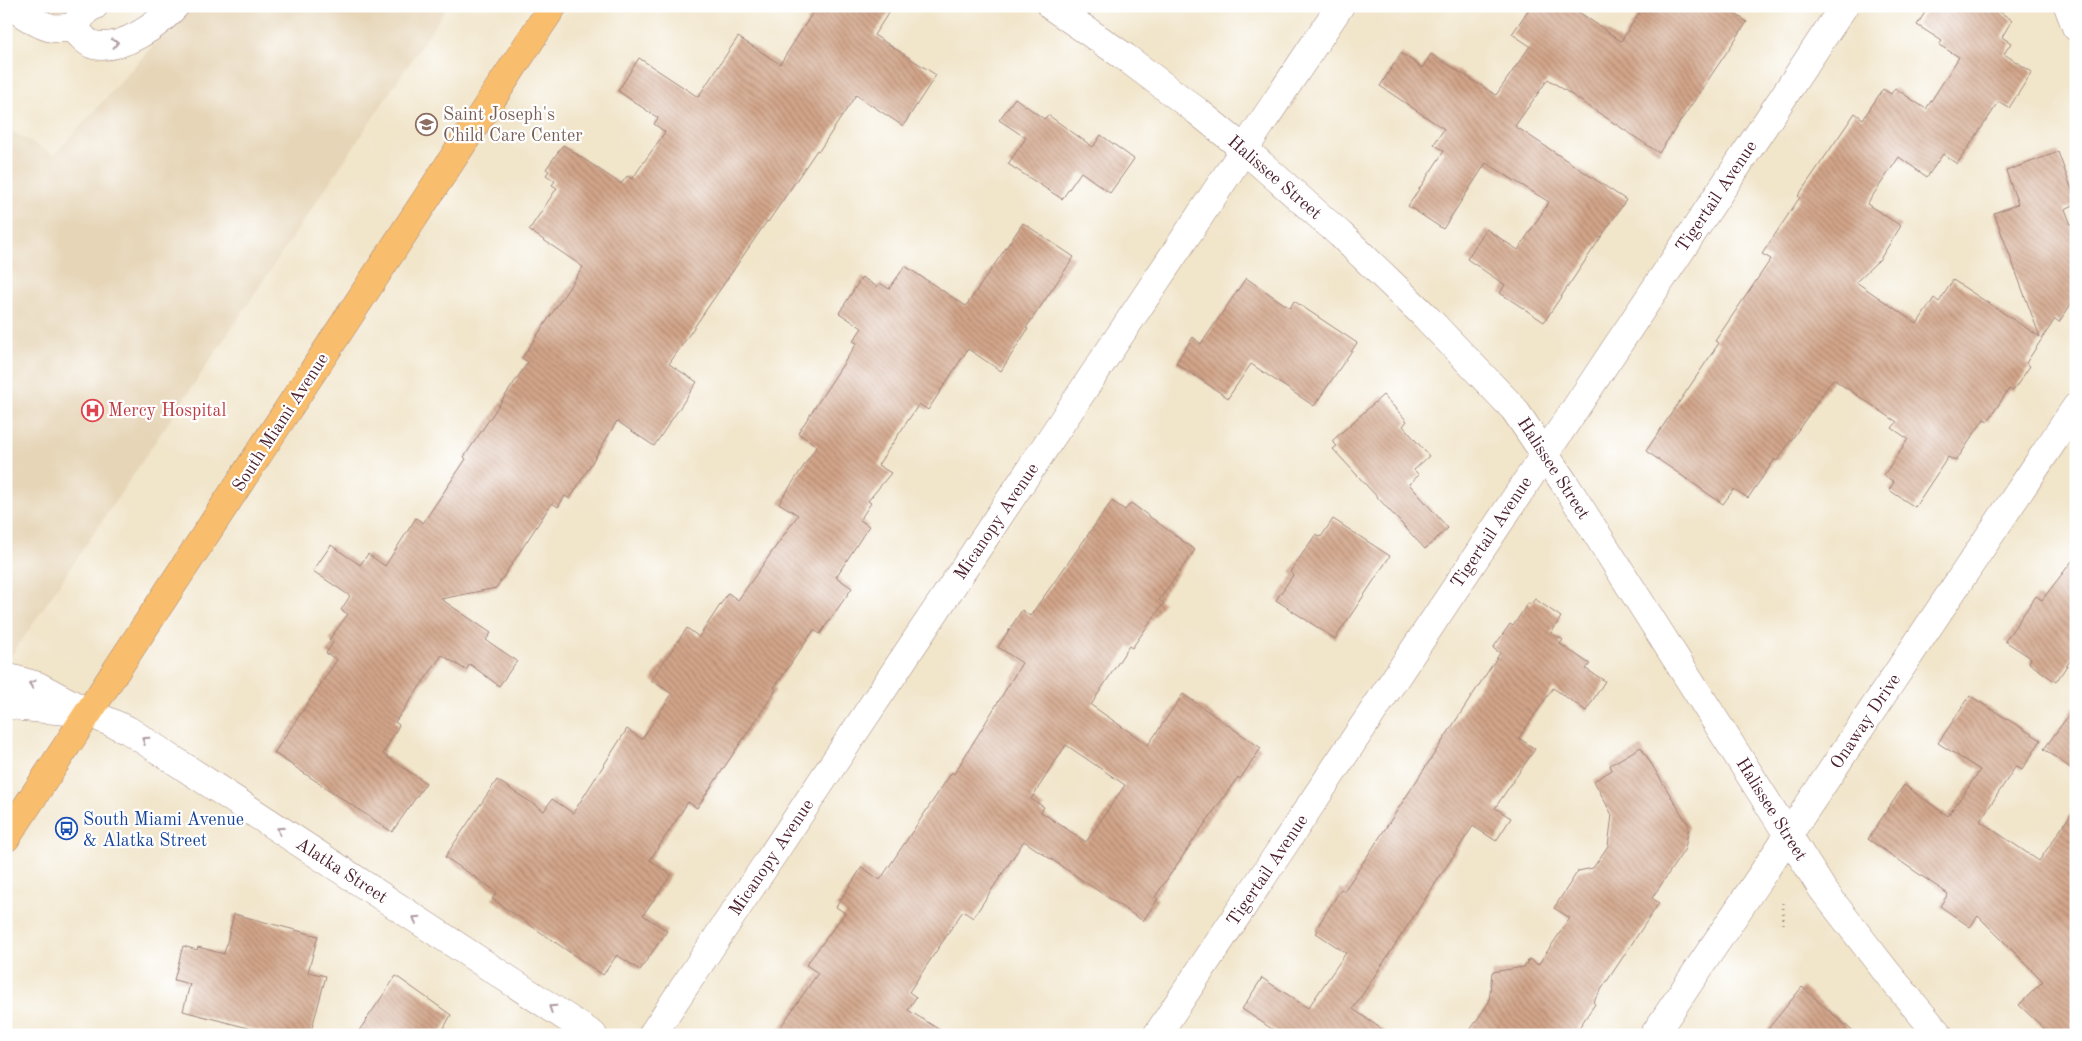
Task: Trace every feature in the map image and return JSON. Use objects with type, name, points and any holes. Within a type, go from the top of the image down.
[{"type":"main road","name":"South Miami Avenue","points":[[6,838],[87,712],[553,6]]},
{"type":"street","points":[[72,29],[87,9],[94,6]]},
{"type":"street","points":[[24,10],[51,28],[72,29],[92,45],[106,45],[122,42],[162,20],[175,6]]},
{"type":"street","name":"Halissee Street","points":[[1051,6],[1125,57],[1245,150],[1341,235],[1424,315],[1514,409],[1544,452],[1823,890],[1888,974],[1939,1035]]},
{"type":"street","name":"Micanopy Avenue","points":[[652,1035],[1340,6]]},
{"type":"street","name":"Tigertail Avenue","points":[[1157,1035],[1544,452],[1844,6]]},
{"type":"street","points":[[2068,6],[2076,27]]},
{"type":"street","name":"Onaway Drive","points":[[1654,1035],[2076,407]]},
{"type":"street","points":[[6,677],[38,686],[87,712]]},
{"type":"street","points":[[6,703],[23,707],[87,712]]},
{"type":"street","name":"Alatka Street","points":[[87,712],[128,730],[143,739],[593,1035]]},
{"type":"path","points":[[1783,902],[1783,924]]},
{"type":"shaded area","name":"Mercy Hospital","points":[[189,6],[448,6],[6,664],[6,128],[54,155]]},
{"type":"building","points":[[817,6],[893,6],[874,35],[936,75],[903,126],[856,95],[819,151],[817,150],[767,221],[669,364],[697,382],[654,446],[617,421],[570,499],[565,496],[558,507],[552,503],[496,588],[441,599],[491,633],[486,640],[517,661],[499,686],[470,664],[466,670],[442,655],[395,722],[399,725],[383,754],[426,783],[392,832],[274,753],[337,660],[326,653],[333,643],[329,640],[348,614],[341,610],[350,596],[313,571],[331,545],[360,565],[368,554],[385,566],[416,518],[423,523],[466,459],[464,457],[528,362],[522,358],[583,267],[529,230],[557,188],[552,185],[555,181],[546,175],[549,171],[546,169],[563,145],[621,184],[627,176],[632,179],[665,132],[654,124],[658,118],[618,91],[639,58],[698,97],[738,37],[780,64]]},
{"type":"building","points":[[1531,6],[1570,6],[1621,41],[1644,6],[1724,6],[1747,22],[1659,153],[1548,79],[1515,126],[1626,200],[1544,322],[1500,293],[1505,285],[1467,259],[1486,229],[1518,250],[1549,202],[1486,163],[1443,229],[1408,206],[1444,151],[1434,144],[1444,129],[1380,86],[1401,53],[1422,68],[1431,54],[1496,95],[1530,46],[1512,34]]},
{"type":"building","points":[[1929,6],[1991,6],[2012,20],[2002,37],[2011,43],[2004,54],[2032,72],[2009,108],[1999,102],[1957,164],[1943,154],[1927,177],[1899,157],[1867,204],[1901,226],[1880,259],[1856,282],[1917,324],[1934,298],[1939,302],[1953,280],[2040,337],[1994,213],[2018,204],[2006,171],[2058,152],[2076,201],[2076,204],[2065,209],[2076,238],[2076,297],[2059,322],[2055,319],[2026,363],[2030,366],[2013,391],[2009,389],[1988,421],[1984,419],[1956,461],[1948,457],[1915,507],[1889,490],[1894,482],[1884,475],[1908,439],[1892,428],[1897,422],[1833,379],[1777,461],[1775,459],[1748,498],[1734,489],[1723,504],[1646,451],[1719,343],[1715,341],[1771,259],[1762,254],[1800,197],[1798,196],[1855,113],[1863,119],[1883,89],[1891,94],[1895,88],[1926,109],[1959,57],[1939,45],[1942,41],[1917,25]]},
{"type":"building","points":[[1015,98],[1044,119],[1048,115],[1093,147],[1101,135],[1134,159],[1110,193],[1081,172],[1062,199],[1008,164],[1026,138],[999,120]]},
{"type":"building","points":[[1023,223],[1074,257],[1026,328],[1028,329],[1001,371],[968,349],[928,410],[919,404],[878,465],[891,473],[868,501],[871,503],[860,520],[869,526],[836,577],[852,588],[820,634],[814,630],[774,688],[776,690],[697,808],[688,802],[650,860],[671,875],[643,915],[667,931],[640,970],[617,955],[603,975],[492,899],[497,892],[445,857],[497,780],[544,811],[552,799],[573,813],[627,729],[642,739],[672,694],[651,680],[687,628],[699,637],[728,593],[738,600],[798,515],[779,503],[817,446],[798,433],[857,343],[853,341],[862,328],[839,313],[862,277],[877,287],[880,283],[889,289],[905,266],[966,306]]},
{"type":"building","points":[[1246,278],[1290,308],[1294,301],[1357,343],[1314,406],[1251,364],[1228,398],[1176,363],[1193,337],[1201,344]]},
{"type":"building","points":[[1383,395],[1407,421],[1403,426],[1429,456],[1414,470],[1419,475],[1409,484],[1448,528],[1425,549],[1333,449],[1337,446],[1332,441]]},
{"type":"building","points":[[1112,501],[1125,510],[1131,503],[1195,550],[1159,600],[1164,603],[1132,648],[1129,646],[1091,705],[1148,745],[1183,694],[1261,748],[1197,835],[1155,897],[1158,899],[1143,921],[1024,841],[973,918],[963,911],[909,992],[916,997],[908,1010],[948,1035],[775,1035],[818,973],[806,965],[845,913],[836,907],[862,867],[880,880],[952,772],[954,774],[1022,663],[998,647],[1022,610],[1030,616]],"holes":[[[1066,745],[1125,785],[1086,842],[1041,812],[1044,807],[1031,799]]]},
{"type":"building","points":[[1333,519],[1390,556],[1335,639],[1276,600],[1293,575],[1290,572],[1316,534],[1321,537]]},
{"type":"building","points":[[2076,556],[2076,652],[2056,682],[2029,663],[2031,658],[2005,641],[2036,596],[2042,600]]},
{"type":"building","points":[[1535,599],[1561,617],[1551,633],[1563,640],[1560,644],[1590,664],[1586,669],[1605,681],[1586,711],[1553,688],[1519,738],[1535,749],[1495,808],[1511,818],[1496,841],[1473,826],[1353,1009],[1390,1035],[1281,1035],[1242,1009],[1262,978],[1308,1008],[1346,953],[1316,933],[1318,930],[1316,929],[1341,889],[1344,891],[1351,881],[1500,653],[1493,648],[1510,624],[1513,626],[1528,603],[1531,604]]},
{"type":"building","points":[[1970,696],[2041,740],[2022,770],[2016,766],[1980,821],[2039,861],[2076,807],[2076,1021],[2062,1035],[2051,1035],[2019,1005],[2043,981],[1978,916],[1970,927],[1940,906],[1948,894],[1868,839],[1904,785],[1948,816],[1980,770],[1938,743]]},
{"type":"building","points":[[2076,705],[2076,772],[2044,749]]},
{"type":"building","points":[[1641,747],[1689,826],[1685,849],[1652,898],[1659,903],[1593,1002],[1595,1004],[1574,1035],[1467,1035],[1489,1002],[1492,972],[1524,967],[1529,959],[1538,965],[1570,918],[1554,908],[1578,871],[1593,868],[1608,846],[1612,815],[1594,781],[1612,770],[1610,765]]},
{"type":"building","points":[[234,914],[318,936],[308,972],[326,976],[310,1035],[275,1035],[183,1011],[190,984],[174,980],[183,946],[197,950],[198,947],[224,954]]},
{"type":"building","points":[[396,976],[451,1015],[440,1035],[356,1035]]},
{"type":"building","points":[[1802,987],[1857,1035],[1763,1035]]},
{"type":"place","name":"Saint Joseph's Child Care Center","points":[[427,124]]},
{"type":"place","name":"Mercy Hospital","points":[[92,410]]},
{"type":"place","name":"South Miami Avenue & Alatka Street","points":[[67,829]]}]
